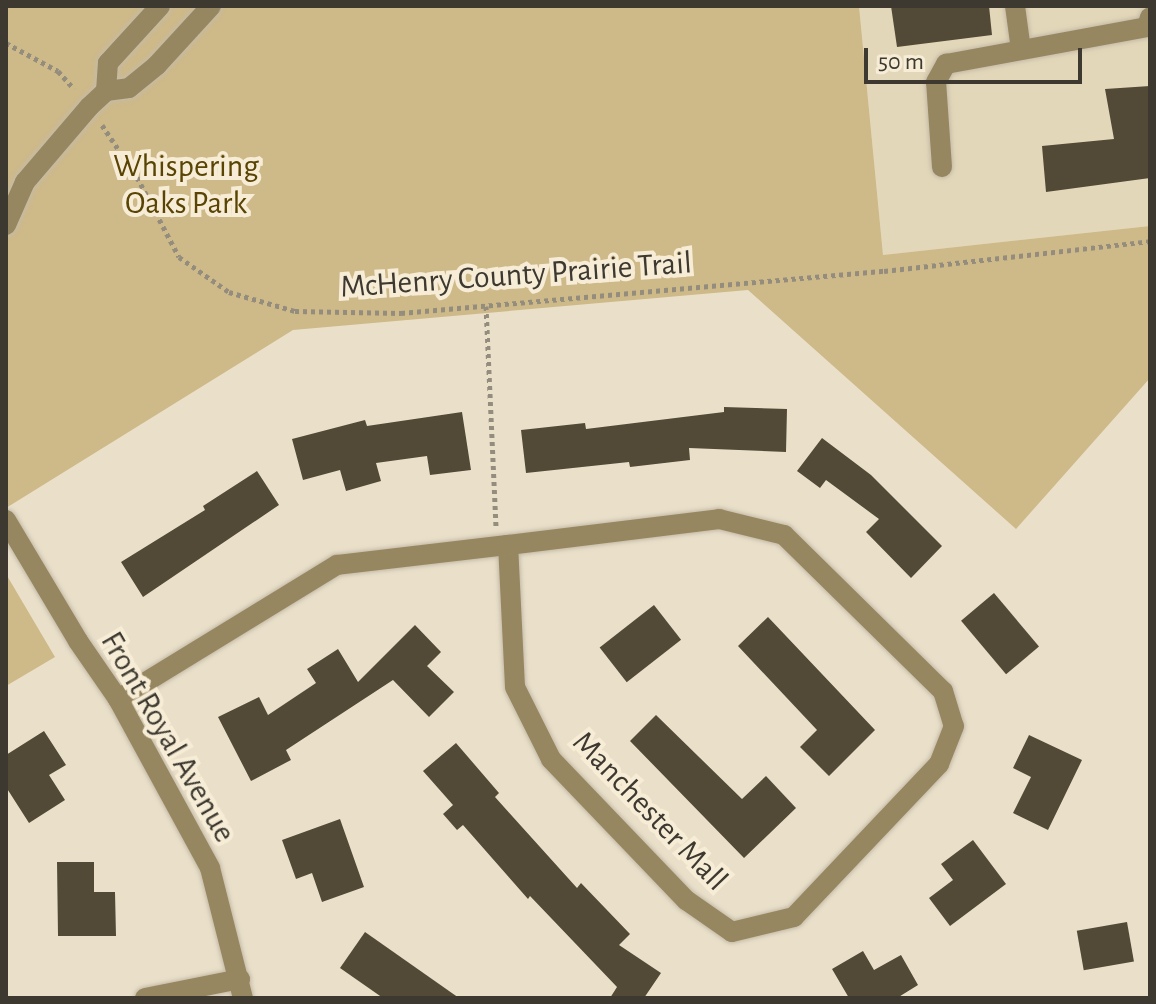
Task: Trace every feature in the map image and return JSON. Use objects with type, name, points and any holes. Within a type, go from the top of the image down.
[{"type":"street","points":[[106,91],[108,63],[160,6]]},
{"type":"street","points":[[6,225],[25,182],[89,107],[106,91],[129,88],[138,81],[176,47],[211,6]]},
{"type":"street","points":[[1015,6],[1021,50]]},
{"type":"street","points":[[942,167],[936,82],[946,64],[1147,27],[1150,17]]},
{"type":"street","name":"Manchester Mall","points":[[118,699],[337,565],[719,519],[784,535],[943,691],[954,726],[939,764],[794,917],[732,932],[686,900],[551,759],[515,687],[502,546]]},
{"type":"street","name":"Front Royal Avenue","points":[[6,520],[78,641],[118,699],[210,868],[242,988]]},
{"type":"street","points":[[145,998],[242,988]]},
{"type":"path","name":"McHenry County Prairie Trail","points":[[6,43],[58,71],[89,107],[137,177],[179,257],[229,292],[295,311],[401,313],[884,271],[1150,241]]},
{"type":"path","points":[[486,306],[502,546]]},
{"type":"shaded area","points":[[859,6],[1150,6],[1150,226],[883,255]]},
{"type":"green space","name":"Whispering Oaks Park","points":[[6,6],[859,6],[883,255],[1150,226],[1150,378],[1016,529],[748,290],[293,330],[6,508]]},
{"type":"green space","points":[[6,574],[55,657],[6,686]]},
{"type":"building","points":[[891,6],[989,6],[992,35],[897,47]]},
{"type":"building","points":[[1150,86],[1150,178],[1046,192],[1042,146],[1114,139],[1105,89]]},
{"type":"building","points":[[724,407],[787,409],[786,452],[689,448],[690,460],[630,467],[629,462],[526,473],[521,430],[585,423],[586,429],[724,412]]},
{"type":"building","points":[[462,412],[471,470],[430,475],[427,456],[376,463],[381,481],[346,491],[340,470],[303,480],[292,439],[365,420],[367,426]]},
{"type":"building","points":[[822,438],[871,475],[942,546],[911,578],[866,532],[879,519],[826,480],[820,488],[797,471]]},
{"type":"building","points":[[257,471],[279,505],[143,597],[121,562],[205,510],[203,506]]},
{"type":"building","points":[[994,593],[1039,647],[1006,674],[961,621]]},
{"type":"building","points":[[654,605],[681,640],[627,682],[600,647]]},
{"type":"building","points":[[768,617],[875,730],[829,776],[800,747],[817,730],[738,646]]},
{"type":"building","points":[[415,625],[441,652],[427,666],[454,692],[429,717],[393,680],[286,750],[291,760],[251,781],[218,717],[259,697],[268,715],[316,683],[307,669],[338,649],[358,682]]},
{"type":"building","points":[[656,715],[742,799],[766,776],[796,808],[744,858],[630,741]]},
{"type":"building","points":[[44,731],[66,765],[49,775],[65,800],[29,823],[6,787],[6,755]]},
{"type":"building","points":[[1029,735],[1082,760],[1048,830],[1013,813],[1031,777],[1013,768]]},
{"type":"building","points":[[456,743],[499,793],[495,797],[577,888],[581,883],[630,934],[619,945],[661,973],[644,998],[610,998],[617,987],[530,896],[528,899],[463,825],[457,830],[443,814],[453,805],[423,771]]},
{"type":"building","points":[[340,819],[364,887],[322,902],[312,873],[296,879],[282,840]]},
{"type":"building","points":[[973,840],[1006,884],[950,926],[929,898],[953,880],[941,864]]},
{"type":"building","points":[[57,862],[94,862],[94,892],[115,892],[116,936],[58,936]]},
{"type":"building","points":[[1127,922],[1134,961],[1084,970],[1077,931]]},
{"type":"building","points":[[365,932],[459,998],[383,998],[340,968]]},
{"type":"building","points":[[863,951],[874,970],[901,955],[918,985],[897,998],[849,998],[832,969]]}]
